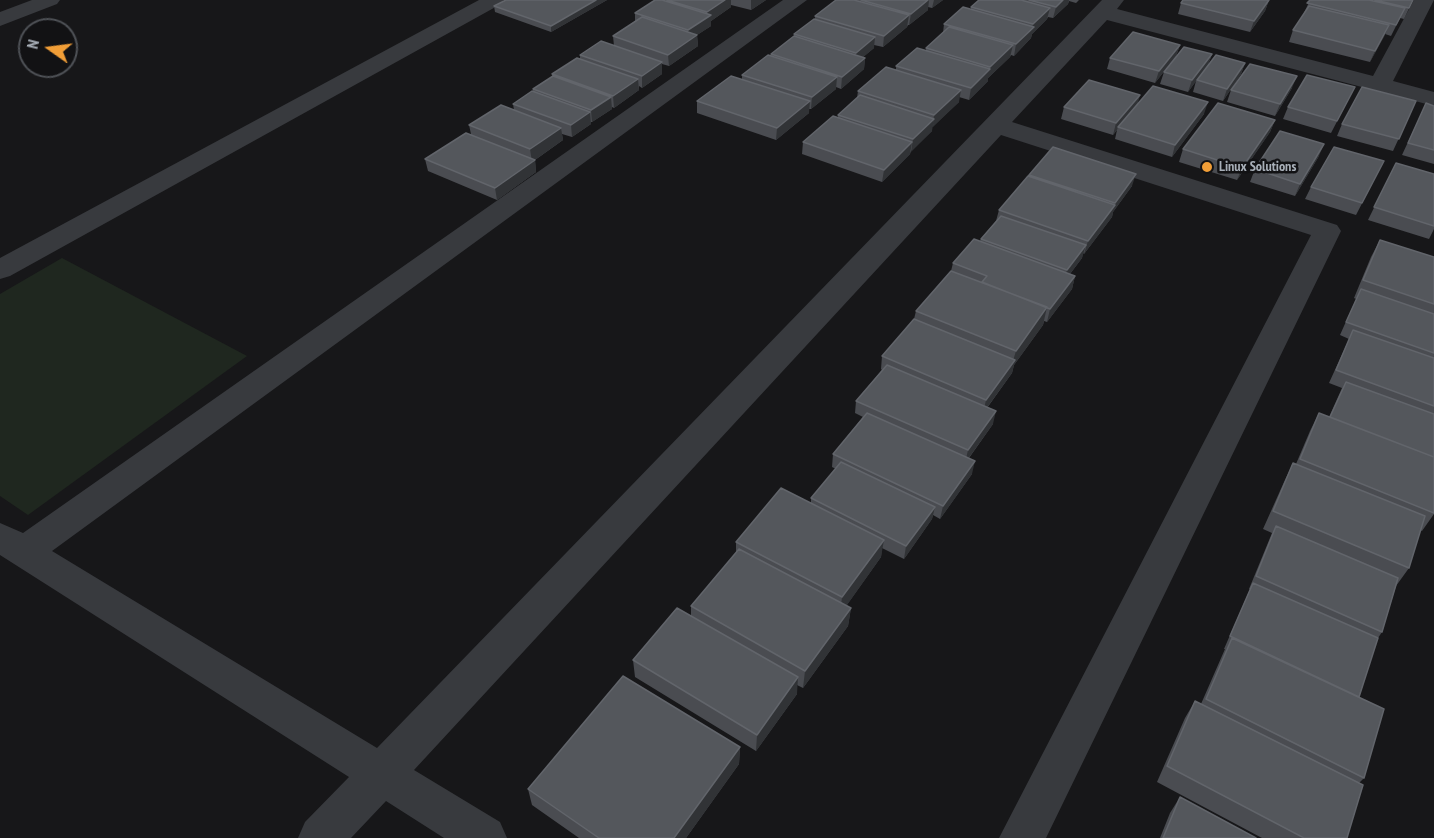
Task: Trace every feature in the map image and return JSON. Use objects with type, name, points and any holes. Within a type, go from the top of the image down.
[{"type":"street","points":[[0,20],[50,0]]},
{"type":"street","points":[[0,270],[494,0]]},
{"type":"street","points":[[484,838],[12,545],[797,0]]},
{"type":"street","points":[[1380,85],[1424,0]]},
{"type":"street","points":[[321,838],[1108,6],[1434,99]]},
{"type":"street","points":[[996,125],[1327,231],[1022,838]]},
{"type":"shaded area","points":[[62,258],[247,356],[28,515],[0,496],[0,294]]},
{"type":"building","points":[[506,0],[596,0],[551,26],[494,6]]},
{"type":"building","points":[[655,0],[662,0],[711,15],[688,30],[635,13]]},
{"type":"building","points":[[667,0],[725,0],[707,12]]},
{"type":"building","points":[[836,0],[854,0],[909,15],[884,36],[815,16]]},
{"type":"building","points":[[861,0],[928,0],[911,14]]},
{"type":"building","points":[[979,0],[1021,0],[1050,8],[1033,24],[971,7]]},
{"type":"building","points":[[1029,0],[1063,0],[1056,7]]},
{"type":"building","points":[[1183,0],[1269,0],[1254,21],[1181,3]]},
{"type":"building","points":[[1310,0],[1369,0],[1405,8],[1396,25],[1307,3]]},
{"type":"building","points":[[1375,0],[1413,0],[1409,8]]},
{"type":"building","points":[[1309,6],[1389,25],[1375,51],[1293,30]]},
{"type":"building","points":[[963,7],[1034,27],[1016,44],[944,24]]},
{"type":"building","points":[[642,17],[697,35],[668,55],[613,36]]},
{"type":"building","points":[[814,19],[875,37],[856,53],[794,34]]},
{"type":"building","points":[[949,27],[1013,45],[990,67],[926,48]]},
{"type":"building","points":[[1133,32],[1180,45],[1159,71],[1110,58]]},
{"type":"building","points":[[794,36],[865,58],[842,77],[771,54]]},
{"type":"building","points":[[601,41],[662,62],[642,76],[580,55]]},
{"type":"building","points":[[1184,47],[1212,54],[1192,80],[1164,72]]},
{"type":"building","points":[[917,48],[990,69],[971,88],[896,66]]},
{"type":"building","points":[[768,55],[837,77],[812,97],[742,75]]},
{"type":"building","points":[[1216,55],[1245,63],[1227,89],[1197,80]]},
{"type":"building","points":[[577,58],[638,79],[613,96],[552,74]]},
{"type":"building","points":[[1250,64],[1297,76],[1280,104],[1231,90]]},
{"type":"building","points":[[886,67],[961,90],[934,115],[858,91]]},
{"type":"building","points":[[1307,75],[1355,87],[1337,121],[1288,107]]},
{"type":"building","points":[[553,76],[611,97],[591,110],[533,89]]},
{"type":"building","points":[[731,76],[810,101],[777,128],[697,101]]},
{"type":"building","points":[[1089,80],[1140,95],[1116,123],[1064,107]]},
{"type":"building","points":[[1153,86],[1208,102],[1175,145],[1118,127]]},
{"type":"building","points":[[1362,87],[1416,101],[1399,139],[1342,124]]},
{"type":"building","points":[[532,91],[590,112],[571,125],[513,104]]},
{"type":"building","points":[[860,95],[934,119],[913,139],[838,115]]},
{"type":"building","points":[[1218,103],[1275,120],[1242,168],[1183,149]]},
{"type":"building","points":[[1426,103],[1434,106],[1434,150],[1408,143]]},
{"type":"building","points":[[501,105],[561,128],[530,149],[469,125]]},
{"type":"building","points":[[833,116],[912,142],[884,170],[803,142]]},
{"type":"building","points":[[1280,131],[1324,144],[1300,184],[1255,169]]},
{"type":"building","points":[[466,133],[535,160],[495,188],[425,159]]},
{"type":"building","points":[[1053,147],[1136,174],[1115,203],[1029,175]]},
{"type":"building","points":[[1334,147],[1384,161],[1362,203],[1311,187]]},
{"type":"building","points":[[1396,163],[1434,174],[1434,226],[1374,207]]},
{"type":"building","points":[[1028,176],[1115,205],[1088,241],[999,210]]},
{"type":"building","points":[[1001,216],[1086,245],[1067,270],[981,239]]},
{"type":"building","points":[[974,239],[1075,276],[1050,309],[982,282],[987,276],[953,263]]},
{"type":"building","points":[[1380,240],[1434,257],[1434,304],[1363,280]]},
{"type":"building","points":[[951,271],[1047,307],[1016,351],[916,311]]},
{"type":"building","points":[[1361,289],[1434,314],[1434,353],[1346,322]]},
{"type":"building","points":[[914,319],[1015,360],[986,400],[882,356]]},
{"type":"building","points":[[1353,330],[1434,358],[1434,406],[1336,370]]},
{"type":"building","points":[[887,365],[996,411],[968,450],[856,401]]},
{"type":"building","points":[[1346,382],[1434,414],[1434,457],[1330,417]]},
{"type":"building","points":[[867,413],[975,461],[943,506],[833,454]]},
{"type":"building","points":[[1319,413],[1434,457],[1434,513],[1300,459]]},
{"type":"building","points":[[841,462],[935,507],[906,546],[811,498]]},
{"type":"building","points":[[1293,463],[1425,516],[1409,568],[1273,511]]},
{"type":"building","points":[[781,488],[884,540],[842,597],[736,542]]},
{"type":"building","points":[[1276,526],[1398,578],[1382,632],[1256,576]]},
{"type":"building","points":[[739,549],[851,608],[805,671],[691,606]]},
{"type":"building","points":[[1253,583],[1378,638],[1359,697],[1230,636]]},
{"type":"building","points":[[677,608],[798,677],[757,735],[633,660]]},
{"type":"building","points":[[1232,638],[1384,709],[1364,778],[1206,699]]},
{"type":"building","points":[[623,676],[740,747],[674,838],[599,838],[528,789]]},
{"type":"building","points":[[1195,701],[1363,785],[1347,838],[1304,838],[1167,766]]},
{"type":"building","points":[[1180,797],[1256,838],[1163,838]]},
{"type":"place","name":"Linux Solutions","points":[[1207,167]]}]
